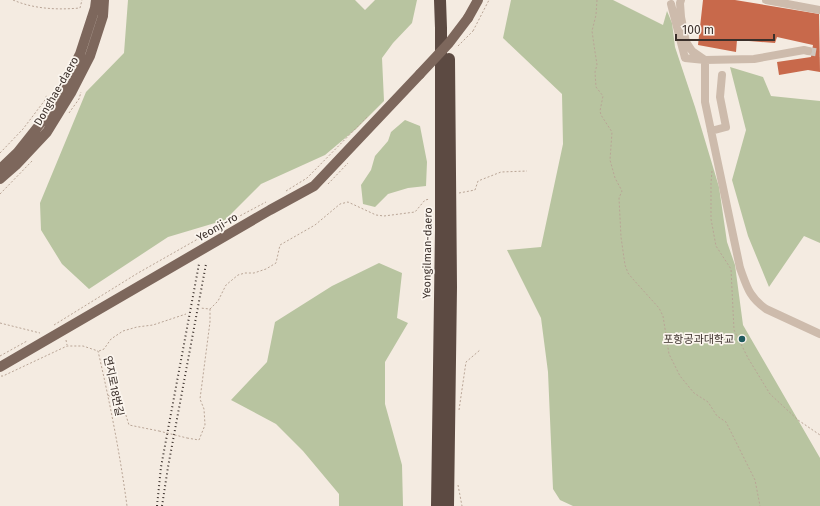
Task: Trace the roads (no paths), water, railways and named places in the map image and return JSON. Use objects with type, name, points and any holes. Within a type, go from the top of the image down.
[{"type":"highway","name":"Yeongilman-daero","points":[[437,506],[441,214],[440,0]]},
{"type":"highway","name":"Yeongilman-daero","points":[[448,0],[451,287],[448,506]]},
{"type":"main road","points":[[0,169],[17,153],[52,109],[80,54],[96,8],[96,0]]},
{"type":"main road","name":"Donghae-daero","points":[[0,179],[16,165],[47,132],[71,93],[90,56],[103,16],[104,0]]},
{"type":"main road","name":"Yeonji-ro","points":[[0,367],[263,214],[314,186],[449,42],[468,18],[478,0]]},
{"type":"lane","points":[[681,0],[680,17],[686,42],[692,51],[705,60]]},
{"type":"lane","points":[[766,0],[820,10]]},
{"type":"lane","points":[[671,4],[685,58],[705,60],[754,59],[804,50],[808,51]]},
{"type":"lane","points":[[705,60],[705,102],[740,268],[748,290],[759,304],[766,309],[820,334]]},
{"type":"lane","points":[[711,131],[726,126],[720,97],[722,75]]},
{"type":"tunnel","points":[[808,51],[820,53]]},
{"type":"railway","points":[[157,506],[161,467],[199,264]]},
{"type":"railway","points":[[162,506],[206,264]]},
{"type":"place","name":"포항공과대학교","points":[[742,339]]}]
